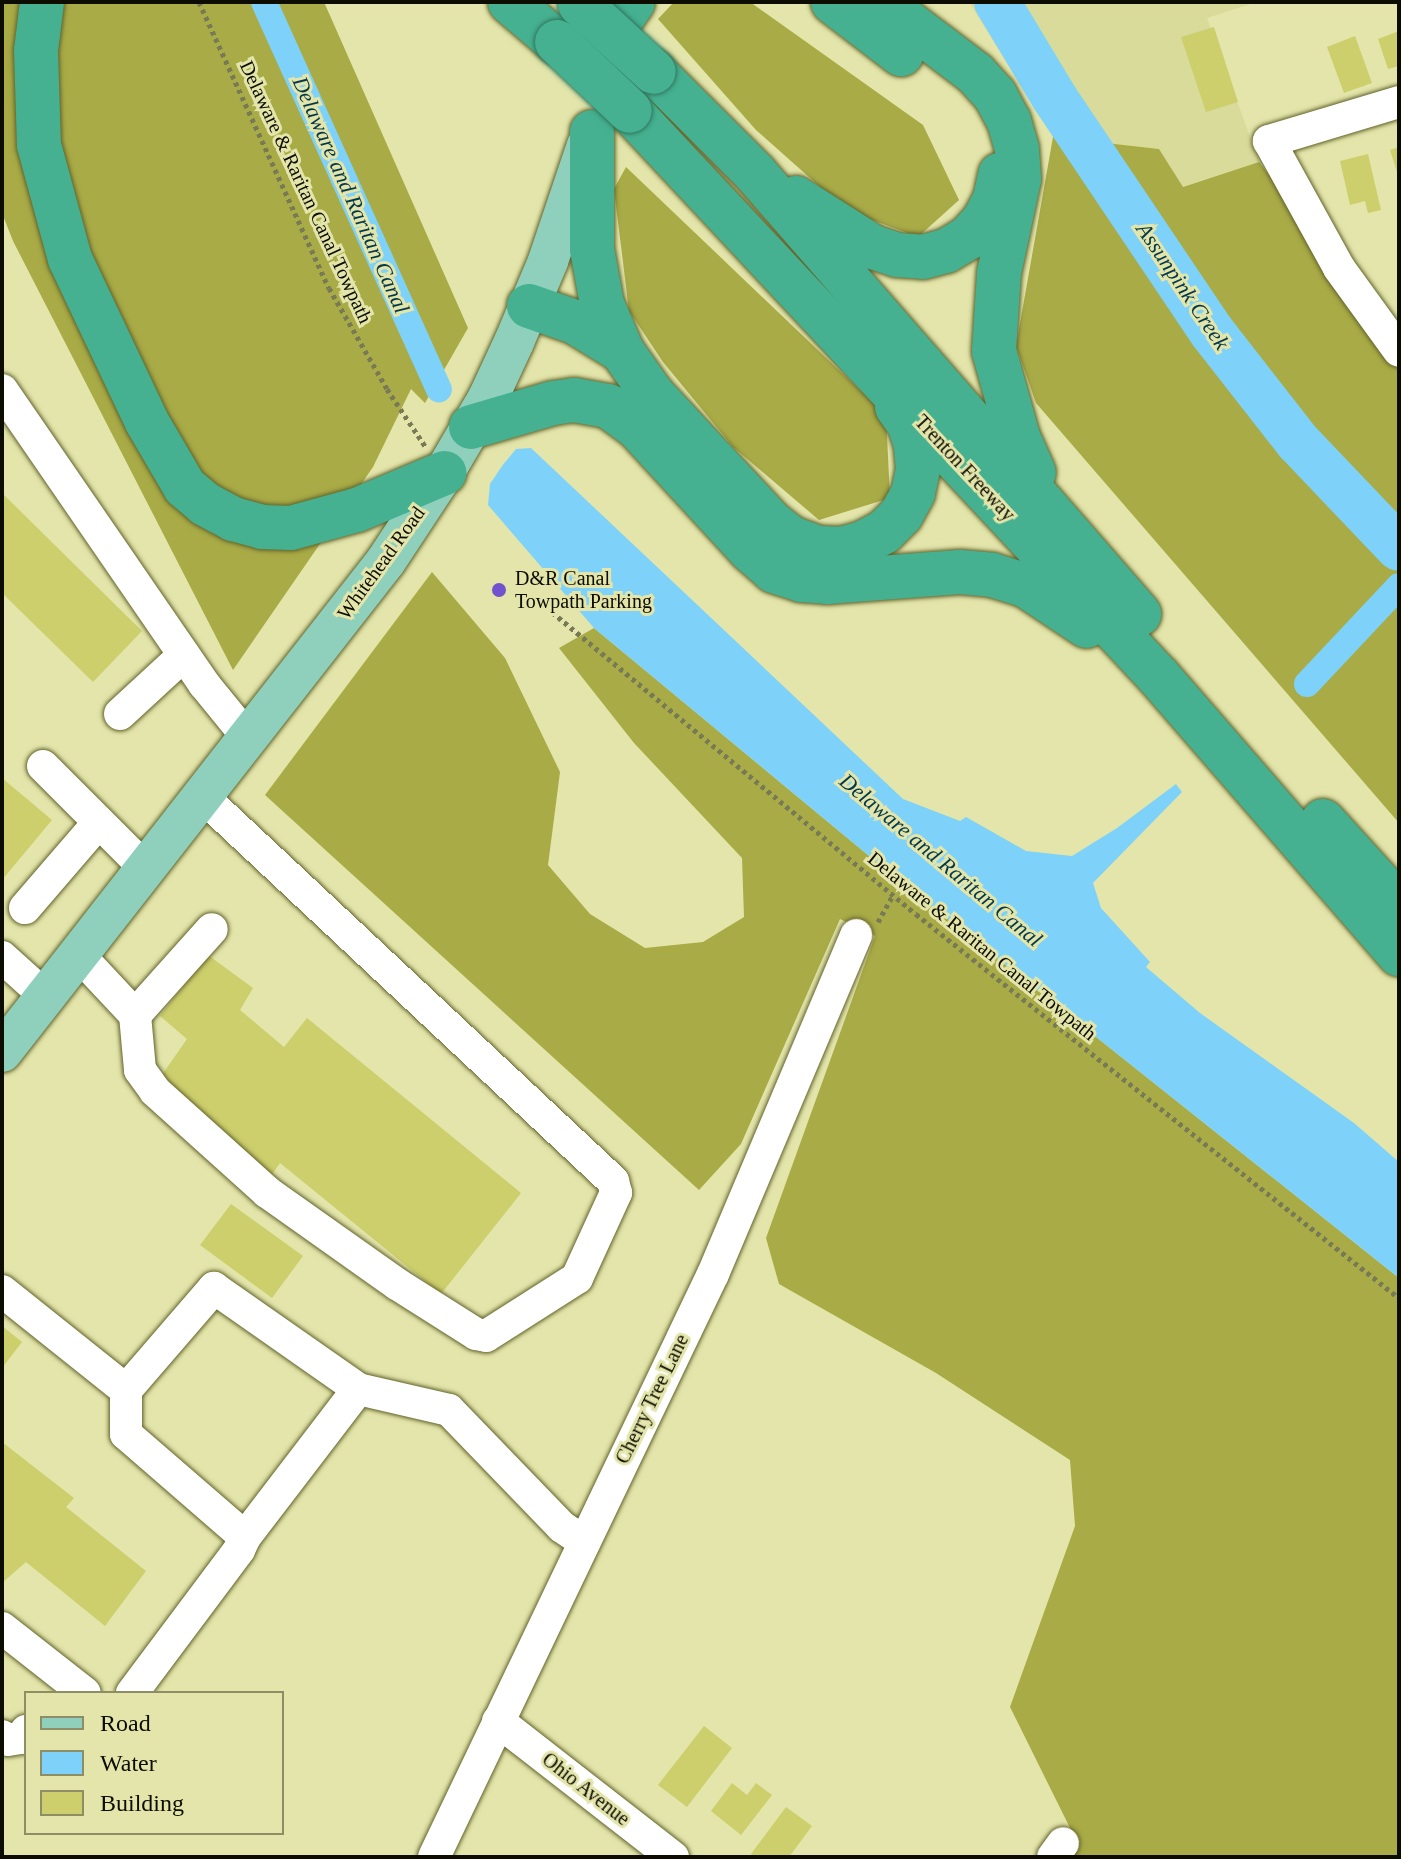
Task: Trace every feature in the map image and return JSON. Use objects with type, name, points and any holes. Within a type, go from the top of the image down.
[{"type":"highway","points":[[42,2],[36,51],[39,145],[70,259],[147,422],[185,487],[205,504],[233,519],[262,527],[291,528],[357,510],[474,433],[574,400],[608,406],[637,427],[750,550],[774,571],[788,577],[827,582],[960,572],[992,575],[1025,585],[1054,602],[1159,677]]},
{"type":"highway","name":"Trenton Freeway","points":[[510,2],[630,111],[856,350],[1159,677],[1399,954]]},
{"type":"highway","points":[[755,173],[873,247],[897,255],[923,257],[946,251],[968,238],[984,220],[995,199],[1000,174],[998,149],[989,128],[973,108],[833,2]]},
{"type":"highway","points":[[881,2],[975,73],[995,95],[1009,121],[1017,149],[1019,179],[999,273],[994,351],[1018,437],[1049,508]]},
{"type":"highway","name":"Trenton Freeway","points":[[578,3],[654,72],[755,173],[1049,508],[1187,671],[1399,905]]},
{"type":"highway","points":[[592,132],[592,249],[602,304],[622,351],[652,394],[772,523],[804,543],[841,549],[863,543],[884,532],[901,515],[913,493],[918,470],[916,445],[909,424],[856,350]]},
{"type":"highway","points":[[529,306],[575,322],[622,351]]},
{"type":"main road","name":"Whitehead Road","points":[[2,1052],[386,561],[474,433],[529,306],[592,132],[627,7]]},
{"type":"street","points":[[1399,102],[1269,141],[1339,268],[1399,351]]},
{"type":"street","points":[[2,390],[184,655],[248,738]]},
{"type":"street","points":[[120,714],[184,655]]},
{"type":"street","points":[[43,766],[145,868]]},
{"type":"street","points":[[78,954],[135,1015],[140,1070],[155,1091],[267,1192],[476,1334],[492,1334],[577,1278],[616,1193],[613,1181],[202,796]]},
{"type":"street","points":[[25,908],[99,822]]},
{"type":"street","points":[[135,1015],[212,929]]},
{"type":"street","name":"Cherry Tree Lane","points":[[434,1857],[713,1274],[856,935]]},
{"type":"street","points":[[2,957],[45,996]]},
{"type":"street","points":[[245,1537],[126,1434],[126,1390],[214,1288],[358,1389],[449,1410],[562,1527],[584,1542]]},
{"type":"street","points":[[2,1291],[126,1390]]},
{"type":"street","points":[[133,1691],[358,1389]]},
{"type":"street","points":[[2,1628],[71,1689]]},
{"type":"street","name":"Ohio Avenue","points":[[498,1721],[673,1857]]},
{"type":"street","points":[[2,1736],[8,1740],[21,1738],[24,1734]]},
{"type":"path","name":"Delaware & Raritan Canal Towpath","points":[[199,2],[329,288],[387,389],[474,433]]},
{"type":"path","name":"Delaware & Raritan Canal Towpath","points":[[552,612],[916,914],[1399,1298]]},
{"type":"shaded area","points":[[2,2],[324,2],[468,328],[425,403],[411,389],[373,467],[233,670],[13,241],[2,213]]},
{"type":"shaded area","points":[[674,2],[750,2],[923,125],[959,200],[918,237],[846,210],[756,130],[658,19]]},
{"type":"shaded area","points":[[969,2],[1257,2],[1207,18],[1259,162],[1182,187],[1159,149],[1053,137]]},
{"type":"shaded area","points":[[1053,137],[1159,149],[1183,187],[1259,162],[1399,342],[1399,823],[1036,403],[1016,346]]},
{"type":"shaded area","points":[[626,167],[886,415],[890,498],[819,520],[733,447],[663,362],[629,311],[614,189]]},
{"type":"shaded area","points":[[432,572],[505,658],[560,772],[548,865],[590,914],[645,948],[703,942],[744,917],[742,858],[634,743],[559,648],[594,628],[880,865],[1399,1278],[1399,1857],[1072,1857],[1078,1844],[1010,1707],[1075,1526],[1070,1460],[936,1373],[779,1284],[766,1238],[875,936],[840,919],[741,1144],[699,1190],[265,795]]},
{"type":"water","points":[[531,448],[903,799],[960,821],[966,817],[1026,851],[1072,856],[1117,828],[1176,784],[1182,792],[1093,883],[1101,908],[1150,962],[1146,967],[1200,1013],[1354,1123],[1399,1162],[1399,1278],[880,865],[594,628],[488,505],[490,484],[502,466],[516,449]]},
{"type":"building","points":[[1214,27],[1238,102],[1206,112],[1181,37]]},
{"type":"building","points":[[1399,31],[1399,66],[1388,69],[1378,39]]},
{"type":"building","points":[[1355,36],[1372,83],[1344,93],[1327,47]]},
{"type":"building","points":[[1399,147],[1399,175],[1398,175],[1390,150]]},
{"type":"building","points":[[1368,154],[1381,210],[1368,213],[1365,201],[1350,205],[1340,161]]},
{"type":"building","points":[[2,493],[142,631],[93,682],[2,593]]},
{"type":"building","points":[[2,778],[52,820],[2,880]]},
{"type":"building","points":[[208,955],[253,988],[240,1010],[284,1047],[307,1018],[521,1193],[441,1294],[280,1163],[270,1177],[157,1082],[187,1039],[160,1016]]},
{"type":"building","points":[[231,1204],[303,1256],[272,1298],[200,1245]]},
{"type":"building","points":[[2,1326],[22,1342],[2,1368]]},
{"type":"building","points":[[2,1442],[74,1498],[66,1507],[146,1571],[105,1626],[26,1562],[2,1583]]},
{"type":"building","points":[[704,1726],[732,1748],[687,1807],[658,1785]]},
{"type":"building","points":[[732,1783],[747,1795],[756,1783],[772,1795],[741,1835],[711,1811]]},
{"type":"building","points":[[786,1807],[812,1826],[789,1857],[754,1857],[751,1854]]},
{"type":"waterway","name":"Delaware and Raritan Canal","points":[[264,2],[439,389]]},
{"type":"waterway","name":"Assunpink Creek","points":[[997,2],[1054,97],[1212,332],[1298,442],[1399,548]]},
{"type":"waterway","points":[[1307,684],[1399,586]]},
{"type":"place","name":"D&R Canal Towpath Parking","points":[[499,590]]}]
